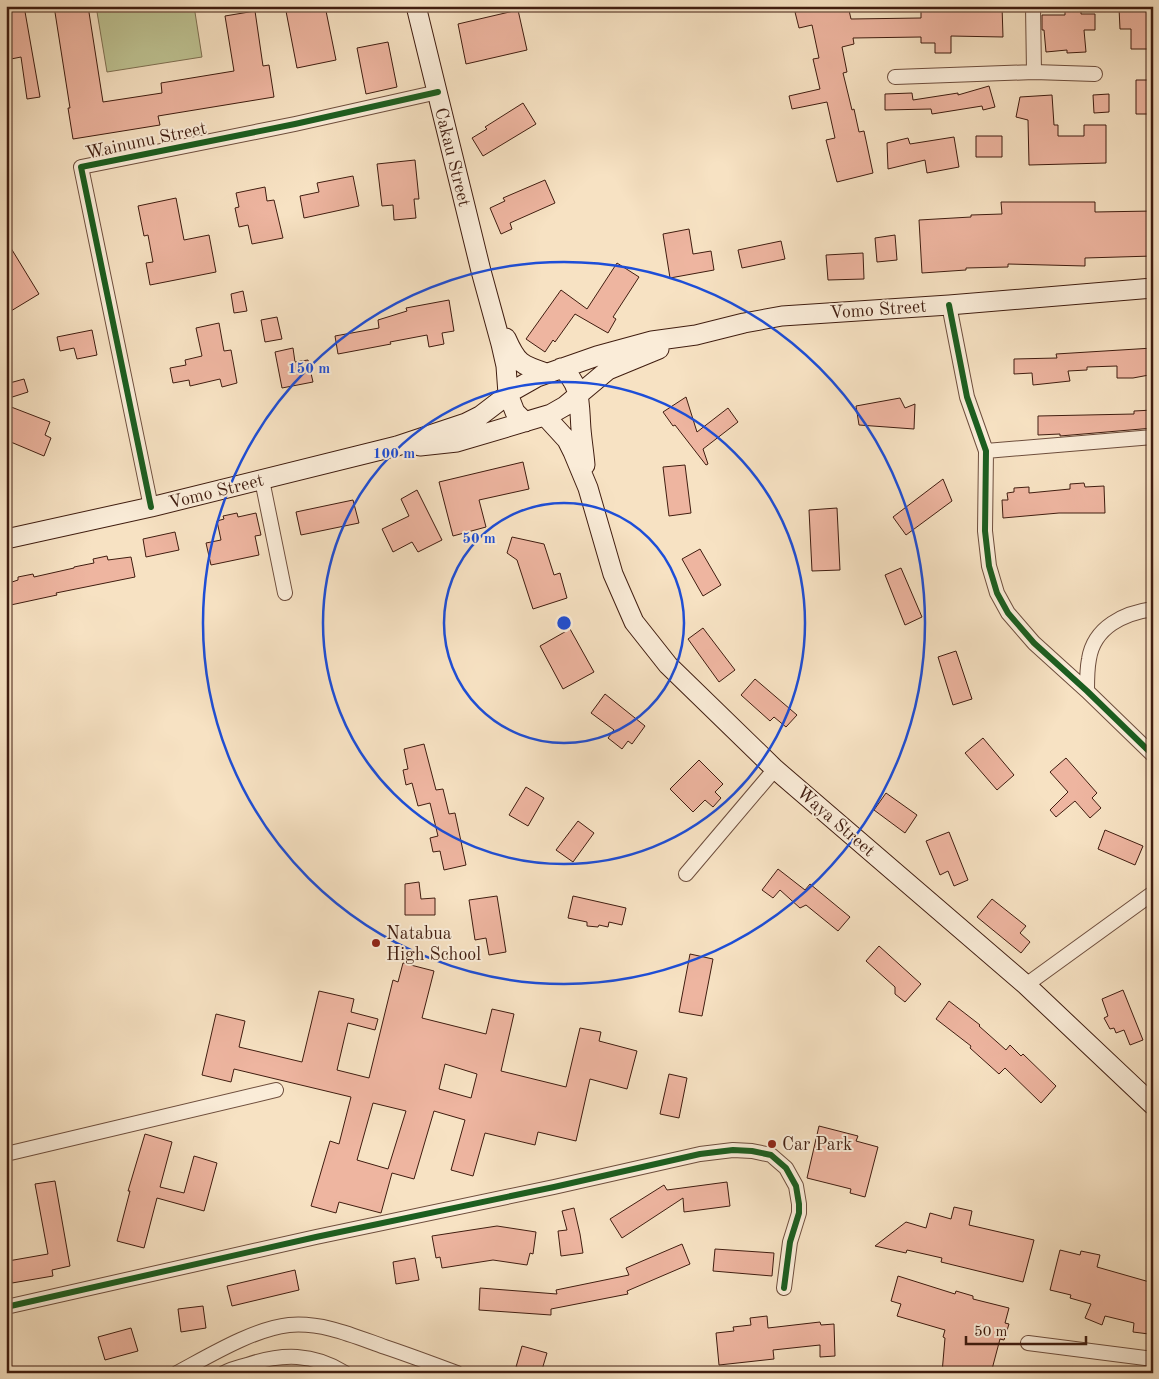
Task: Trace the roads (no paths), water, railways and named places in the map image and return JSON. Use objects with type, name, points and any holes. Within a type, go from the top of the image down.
[{"type":"main road","name":"Cakau Street","points":[[416,6],[506,366],[508,394]]},
{"type":"main road","name":"Vomo Street","points":[[6,538],[151,507],[397,446],[466,423],[480,416],[526,382],[554,371],[652,341],[696,335],[782,316],[949,305],[1153,288]]},
{"type":"main road","name":"Cakau Street","points":[[492,308],[516,358],[521,363],[554,371]]},
{"type":"main road","name":"Vomo Street","points":[[397,446],[431,446],[456,442],[545,416],[565,406],[612,368],[696,335]]},
{"type":"main road","points":[[554,371],[573,379],[579,394]]},
{"type":"main road","points":[[508,394],[515,412],[525,422]]},
{"type":"main road","name":"Waya Street","points":[[579,394],[581,432],[588,488]]},
{"type":"main road","name":"Waya Street","points":[[545,416],[567,440],[588,488],[613,574],[634,622],[668,665],[775,769],[1026,985],[1153,1105]]},
{"type":"street","points":[[1033,6],[1034,72]]},
{"type":"street","points":[[895,77],[1034,72],[1095,74]]},
{"type":"street","name":"Wainunu Street","points":[[151,507],[81,167],[295,124],[438,92]]},
{"type":"street","points":[[949,305],[968,397],[986,451],[986,530],[989,566],[997,592],[1008,613],[1034,643],[1153,755]]},
{"type":"street","points":[[986,451],[1153,437]]},
{"type":"street","points":[[262,480],[286,593]]},
{"type":"street","points":[[1087,691],[1089,658],[1093,644],[1101,632],[1114,621],[1153,608]]},
{"type":"street","points":[[686,874],[775,769]]},
{"type":"street","points":[[1026,985],[1153,893]]},
{"type":"street","points":[[6,1154],[276,1090]]},
{"type":"street","points":[[6,1307],[307,1239],[554,1188],[700,1154],[733,1150],[752,1151],[770,1155],[786,1168],[796,1186],[799,1213],[790,1242],[784,1288]]},
{"type":"street","points":[[177,1373],[232,1344],[259,1333],[288,1325],[313,1325],[343,1332],[457,1373]]},
{"type":"street","points":[[1028,1343],[1153,1359]]},
{"type":"street","points":[[224,1373],[261,1360],[292,1356],[316,1360],[334,1366],[345,1373]]},
{"type":"place","name":"Natabua High School","points":[[376,943]]},
{"type":"place","name":"Car Park","points":[[772,1144]]}]
